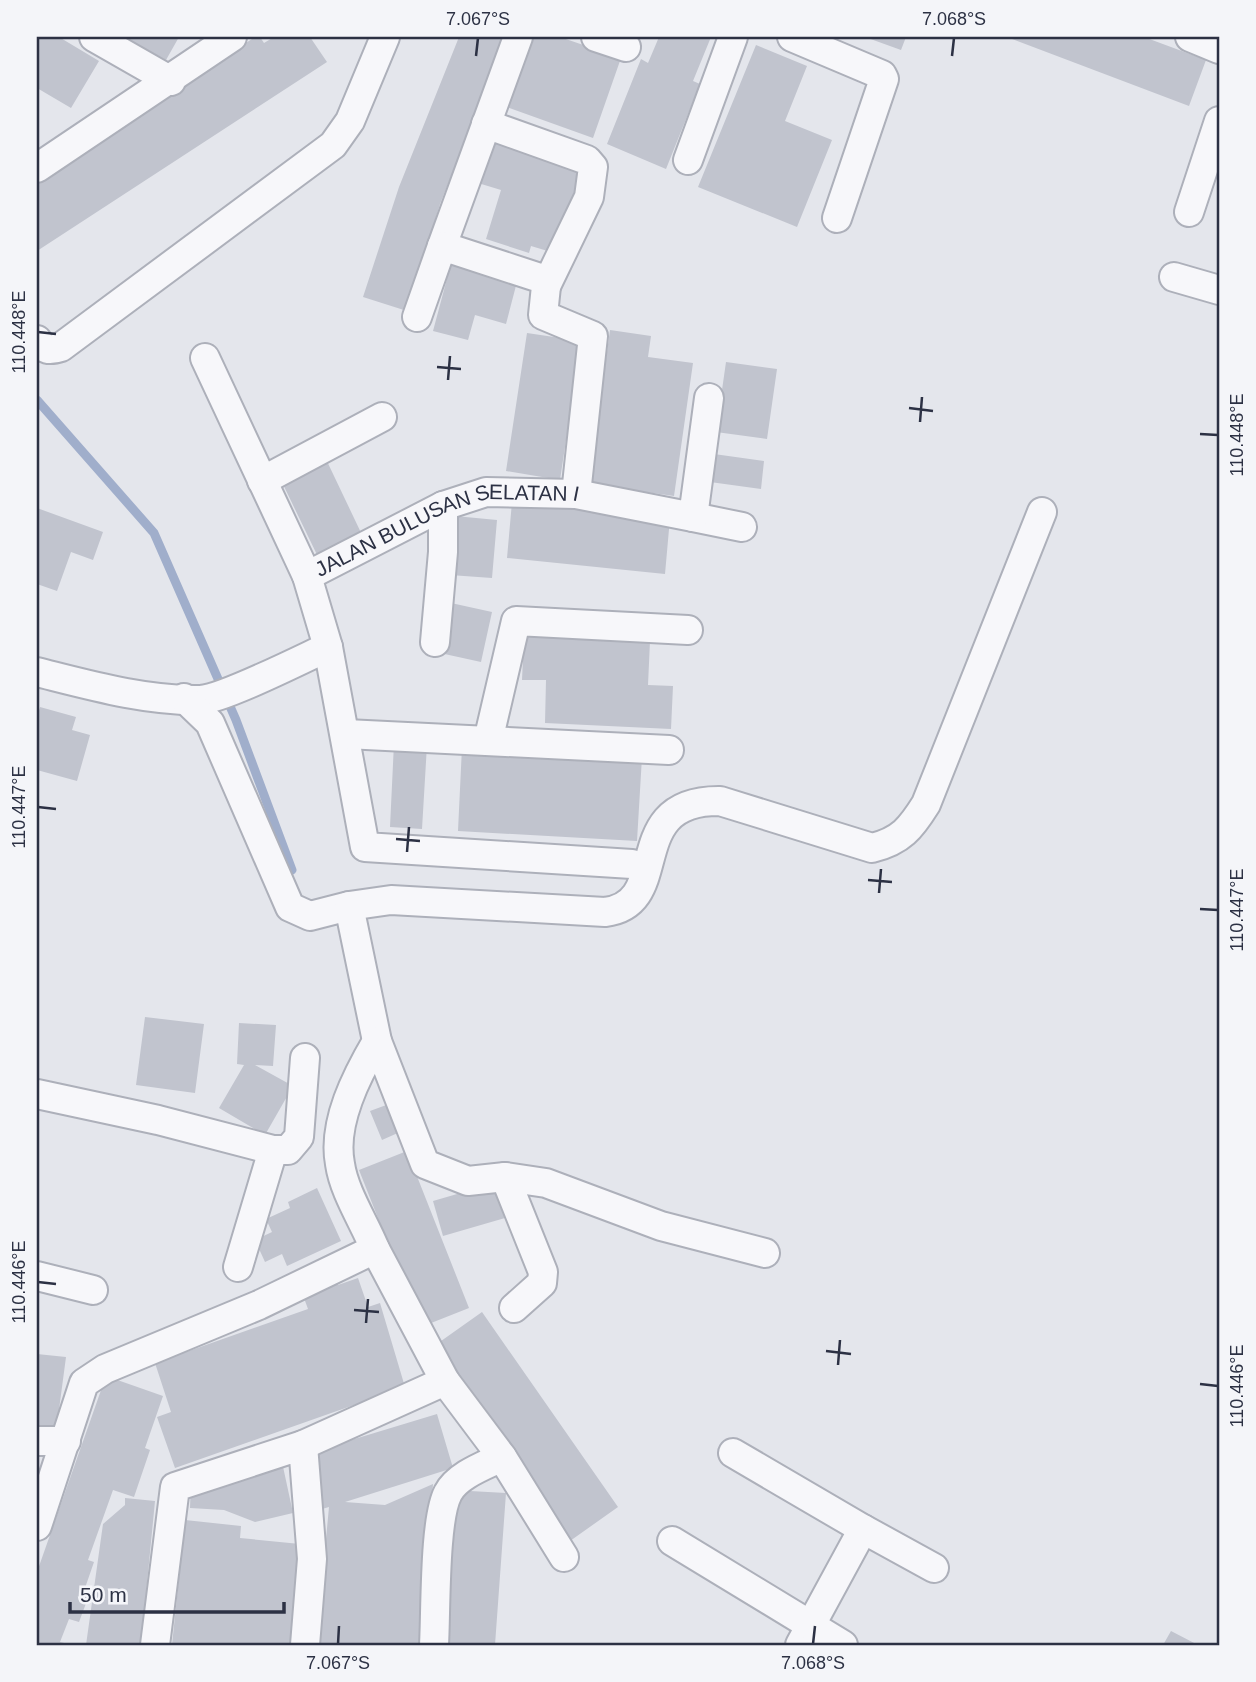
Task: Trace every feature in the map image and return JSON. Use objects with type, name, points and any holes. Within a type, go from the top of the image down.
[{"type":"street","points":[[94,37],[171,81]]},
{"type":"street","points":[[37,169],[171,81],[232,37]]},
{"type":"street","points":[[37,340],[43,348],[51,350],[61,347],[333,145],[350,121],[385,37]]},
{"type":"street","points":[[417,317],[518,37]]},
{"type":"street","points":[[596,37],[626,47]]},
{"type":"street","points":[[688,160],[733,37]]},
{"type":"street","points":[[792,37],[882,75],[884,79],[836,218]]},
{"type":"street","points":[[1190,37],[1219,49]]},
{"type":"street","points":[[1189,212],[1219,121]]},
{"type":"street","points":[[486,124],[587,160],[593,167],[589,197],[546,286],[543,315],[593,336],[576,494]]},
{"type":"street","points":[[442,246],[540,278],[546,286]]},
{"type":"street","points":[[1174,277],[1219,290]]},
{"type":"street","points":[[205,358],[307,576]]},
{"type":"street","points":[[684,515],[709,398]]},
{"type":"street","points":[[262,481],[383,417]]},
{"type":"street","name":"JALAN BULUSAN SELATAN I","points":[[632,864],[365,847],[328,647],[307,576],[443,506],[486,492],[576,494],[742,527]]},
{"type":"street","points":[[435,642],[443,552],[443,506]]},
{"type":"street","points":[[193,699],[210,723],[290,907],[310,916],[349,906],[391,900],[620,911],[634,898],[662,824],[672,812],[697,801],[720,801],[872,848],[888,844],[908,833],[926,804],[1042,512]]},
{"type":"street","points":[[488,741],[516,621],[688,630]]},
{"type":"street","points":[[37,672],[106,690],[193,699],[247,683],[328,647]]},
{"type":"street","points":[[346,734],[669,750]]},
{"type":"street","points":[[349,906],[377,1041],[425,1164],[468,1181],[505,1177],[546,1183],[661,1226],[765,1253]]},
{"type":"street","points":[[377,1041],[341,1122],[338,1143],[340,1166],[375,1249],[445,1381],[502,1457],[564,1558]]},
{"type":"street","points":[[37,1094],[158,1120],[273,1150],[288,1150],[299,1138],[305,1058]]},
{"type":"street","points":[[238,1267],[273,1150]]},
{"type":"street","points":[[505,1177],[543,1272],[542,1283],[514,1308]]},
{"type":"street","points":[[37,1527],[84,1383],[105,1369],[259,1305],[375,1249]]},
{"type":"street","points":[[37,1276],[93,1290]]},
{"type":"street","points":[[155,1645],[175,1487],[303,1445],[445,1381]]},
{"type":"street","points":[[37,1441],[66,1441]]},
{"type":"street","points":[[303,1445],[312,1559],[305,1645]]},
{"type":"street","points":[[733,1453],[934,1568]]},
{"type":"street","points":[[434,1645],[441,1518],[449,1490],[469,1474],[502,1457]]},
{"type":"street","points":[[805,1635],[863,1529]]},
{"type":"street","points":[[672,1541],[805,1635],[844,1645]]},
{"type":"building","points":[[37,37],[59,37],[99,61],[71,108],[37,88]]},
{"type":"building","points":[[124,37],[179,37],[166,60]]},
{"type":"building","points":[[255,37],[260,37],[264,43],[274,37],[310,37],[327,62],[37,251],[37,180]]},
{"type":"building","points":[[459,37],[506,37],[440,204],[407,311],[363,297],[399,187]]},
{"type":"building","points":[[529,37],[560,37],[621,58],[593,138],[504,106]]},
{"type":"building","points":[[659,37],[711,37],[693,81],[700,84],[666,169],[607,144],[641,59],[648,63]]},
{"type":"building","points":[[865,37],[906,37],[901,50]]},
{"type":"building","points":[[1007,37],[1144,37],[1206,60],[1189,106]]},
{"type":"building","points":[[756,45],[807,66],[785,121],[832,140],[797,227],[698,187]]},
{"type":"building","points":[[492,141],[583,170],[570,212],[565,211],[551,252],[531,246],[529,253],[486,239],[501,190],[478,183]]},
{"type":"building","points":[[452,260],[518,278],[506,324],[475,315],[468,340],[433,331]]},
{"type":"building","points":[[610,330],[651,336],[648,357],[693,363],[674,496],[589,484]]},
{"type":"building","points":[[527,333],[581,341],[560,480],[506,471]]},
{"type":"building","points":[[726,362],[777,369],[767,439],[716,432]]},
{"type":"building","points":[[714,454],[764,461],[761,489],[710,482]]},
{"type":"building","points":[[324,455],[364,539],[320,561],[279,476]]},
{"type":"building","points":[[512,502],[670,518],[665,574],[507,558]]},
{"type":"building","points":[[37,508],[103,532],[93,560],[71,552],[57,591],[37,584]]},
{"type":"building","points":[[455,516],[497,520],[492,578],[450,575]]},
{"type":"building","points":[[451,603],[492,612],[481,662],[440,653]]},
{"type":"building","points":[[524,636],[650,641],[648,685],[673,686],[671,729],[545,723],[546,680],[522,680]]},
{"type":"building","points":[[40,707],[76,717],[72,730],[90,735],[77,781],[37,770],[37,718]]},
{"type":"building","points":[[394,743],[427,745],[422,829],[390,827]]},
{"type":"building","points":[[462,747],[642,757],[637,841],[458,831]]},
{"type":"building","points":[[145,1017],[204,1024],[195,1093],[136,1085]]},
{"type":"building","points":[[239,1023],[276,1025],[273,1066],[255,1065],[293,1086],[265,1135],[219,1108],[244,1065],[237,1064]]},
{"type":"building","points":[[389,1104],[400,1132],[382,1140],[370,1111]]},
{"type":"building","points":[[407,1151],[469,1308],[421,1327],[359,1170]]},
{"type":"building","points":[[495,1183],[505,1218],[443,1236],[433,1201]]},
{"type":"building","points":[[317,1188],[341,1241],[287,1266],[282,1254],[265,1262],[255,1240],[272,1232],[266,1219],[290,1208],[288,1202]]},
{"type":"building","points":[[334,1276],[338,1285],[358,1278],[368,1307],[380,1303],[405,1387],[175,1468],[157,1417],[171,1412],[155,1363],[308,1309],[304,1298]]},
{"type":"building","points":[[482,1312],[618,1507],[570,1541],[434,1346]]},
{"type":"building","points":[[37,1354],[66,1357],[56,1432],[37,1429]]},
{"type":"building","points":[[106,1376],[163,1396],[145,1448],[150,1450],[134,1497],[113,1490],[88,1560],[94,1562],[85,1588],[91,1590],[79,1622],[69,1619],[60,1642],[73,1645],[37,1645],[37,1572]]},
{"type":"building","points":[[437,1414],[453,1468],[345,1502],[385,1505],[433,1484],[420,1645],[316,1645],[329,1507],[322,1509],[305,1454]]},
{"type":"building","points":[[282,1462],[293,1513],[255,1522],[224,1510],[190,1508],[191,1482]]},
{"type":"building","points":[[452,1490],[506,1493],[495,1645],[441,1645]]},
{"type":"building","points":[[125,1498],[155,1501],[141,1645],[86,1645],[103,1524],[125,1505]]},
{"type":"building","points":[[185,1520],[241,1526],[240,1538],[300,1544],[290,1645],[172,1645]]},
{"type":"building","points":[[1171,1631],[1198,1645],[1163,1645]]},
{"type":"waterway","points":[[37,400],[154,533],[236,720],[292,870]]}]
